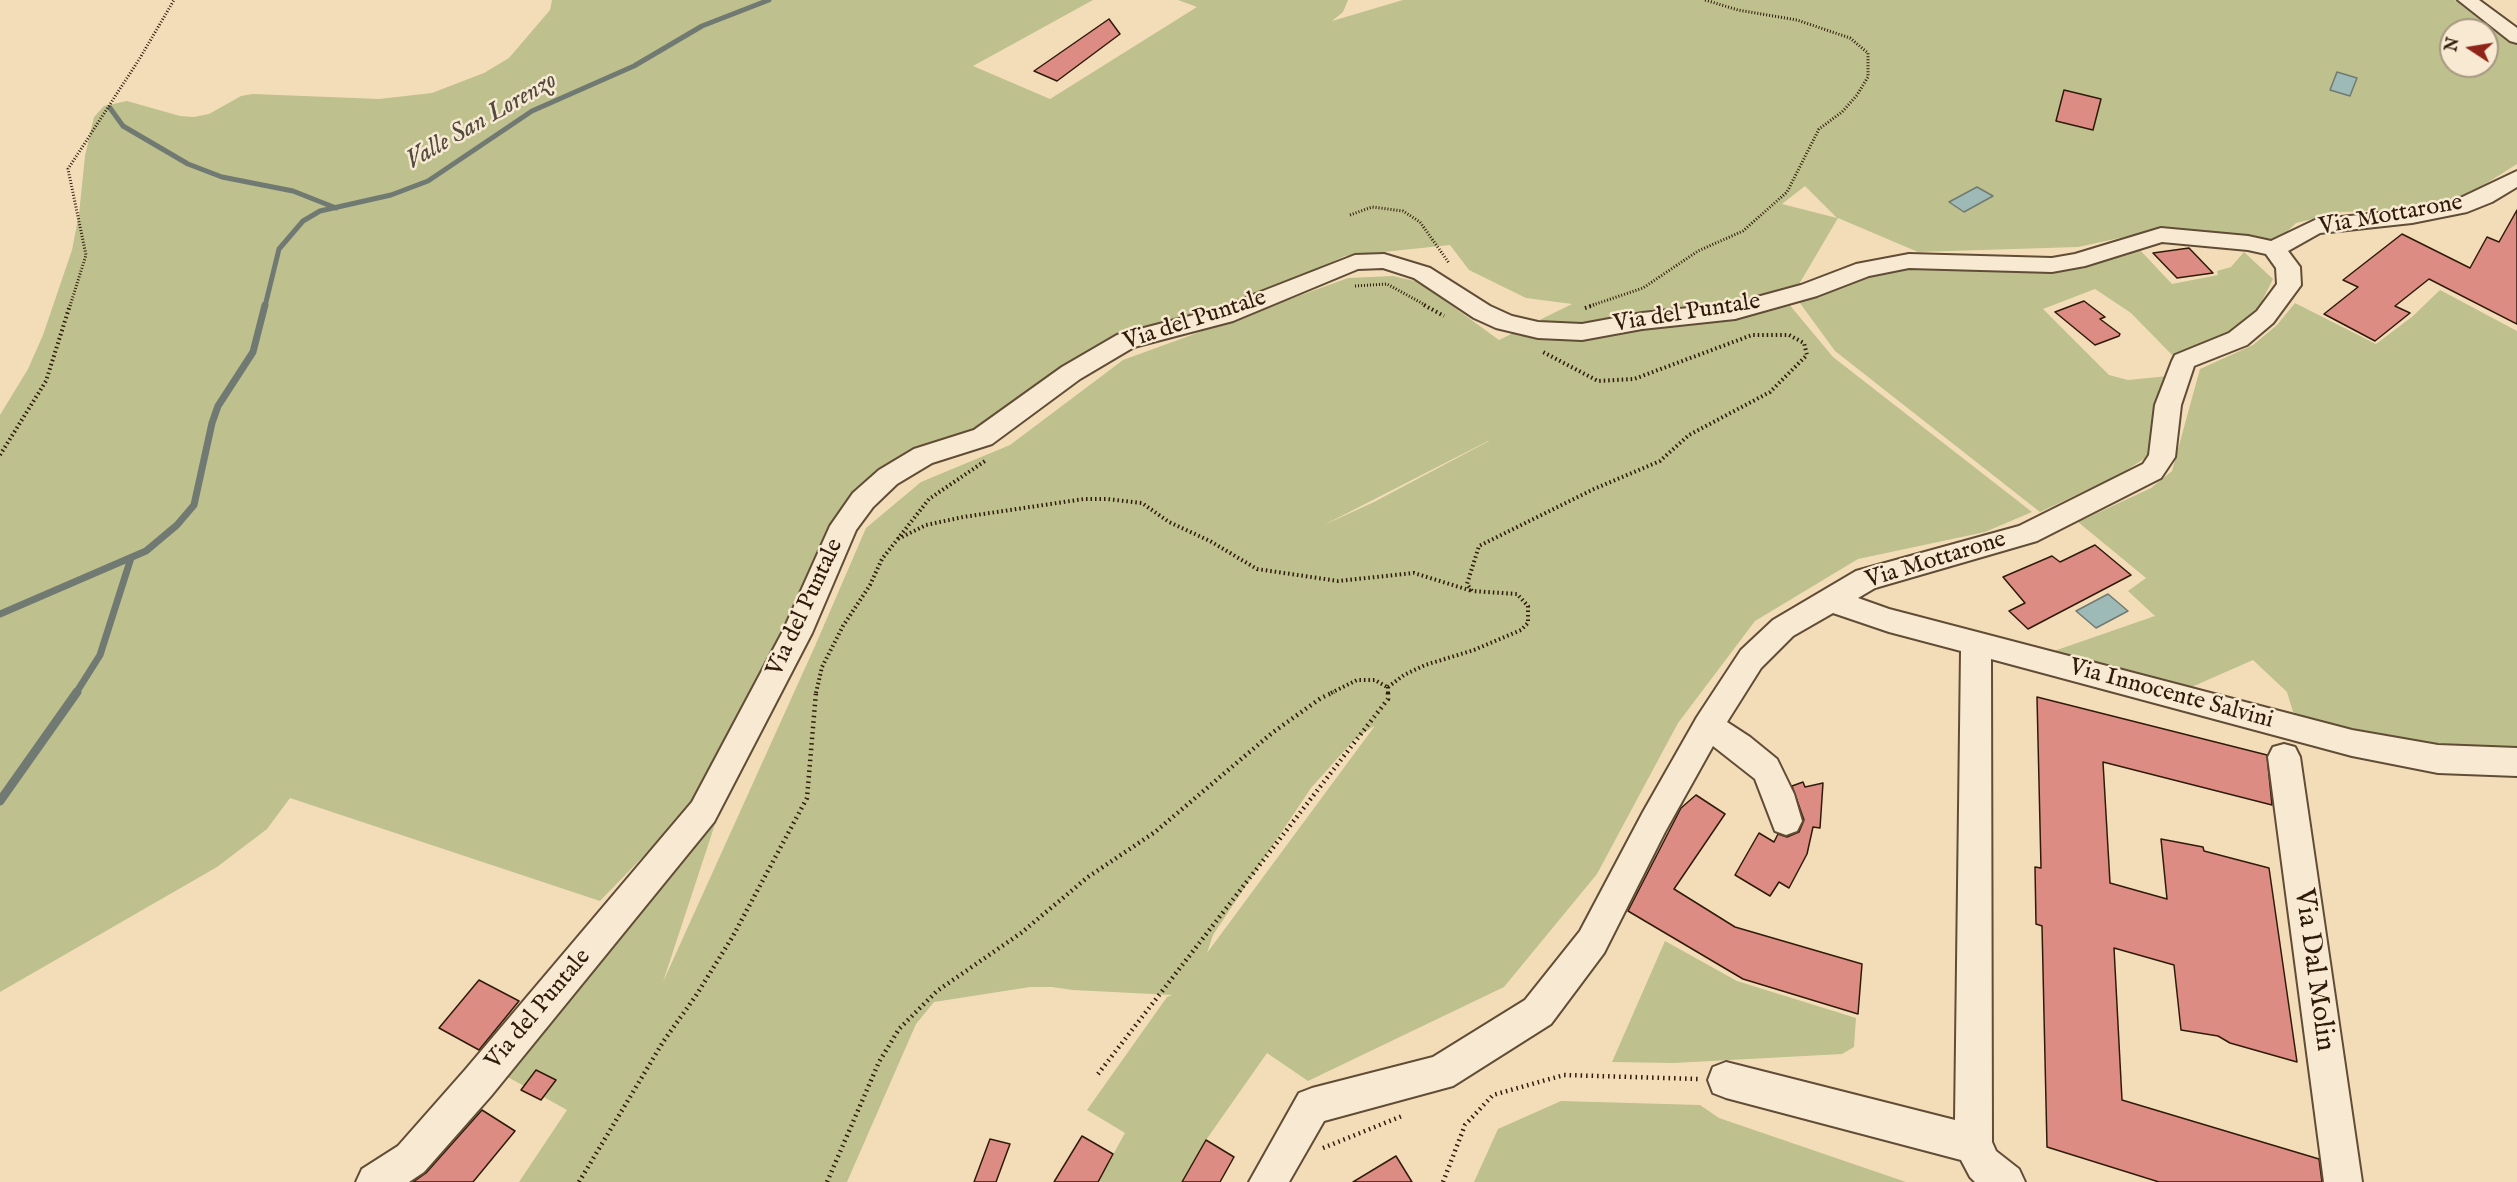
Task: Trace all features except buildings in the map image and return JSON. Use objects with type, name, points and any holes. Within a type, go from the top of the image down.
[{"type":"street","points":[[2468,0],[2517,37]]},
{"type":"street","name":"Via Mottarone","points":[[1268,1182],[1312,1106],[1440,1073],[1538,1012],[1592,942],[1654,822],[1708,726],[1750,659],[1783,628],[1866,579],[2027,534],[2152,471],[2162,457],[2168,405],[2184,361],[2238,339],[2265,317],[2289,285],[2288,267],[2274,249],[2315,227],[2412,216],[2459,207],[2484,197],[2517,177]]},
{"type":"street","name":"Via del Puntale","points":[[375,1182],[411,1159],[485,1074],[703,812],[797,633],[844,526],[863,500],[888,477],[923,456],[983,437],[1071,373],[1126,341],[1225,315],[1355,262],[1384,261],[1422,273],[1482,312],[1505,322],[1538,330],[1582,332],[1642,321],[1735,311],[1809,291],[1864,268],[1909,261],[2052,265],[2077,261],[2161,235],[2248,243],[2274,249]]},
{"type":"street","name":"Via Innocente Salvini","points":[[1830,600],[1889,620],[2352,743],[2438,759],[2517,762]]},
{"type":"street","points":[[1976,643],[1973,1144],[1983,1164],[2006,1182]]},
{"type":"street","points":[[1708,726],[1739,746],[1766,769],[1778,794],[1786,821]]},
{"type":"street","name":"Via Dal Molin","points":[[2284,758],[2343,1182]]},
{"type":"street","points":[[1726,1080],[1973,1144]]},
{"type":"path","points":[[0,455],[46,381],[86,255],[68,169],[140,58],[174,0]]},
{"type":"path","points":[[1580,310],[1642,288],[1698,251],[1743,231],[1787,192],[1820,129],[1857,95],[1868,77],[1868,53],[1850,38],[1797,20],[1738,10],[1705,0]]},
{"type":"path","points":[[1350,215],[1372,207],[1403,211],[1420,222],[1451,265]]},
{"type":"path","points":[[1345,286],[1387,284],[1446,317]]},
{"type":"path","points":[[1472,591],[1467,584],[1479,546],[1594,489],[1660,461],[1689,435],[1770,392],[1807,356],[1804,343],[1789,335],[1752,335],[1634,379],[1598,381],[1540,351]]},
{"type":"path","points":[[579,1182],[663,1042],[698,994],[733,936],[807,798],[815,729],[813,707],[822,667],[843,626],[859,604],[882,559],[929,499],[992,457]]},
{"type":"path","points":[[895,541],[919,527],[963,517],[1084,499],[1107,499],[1142,503],[1169,522],[1210,541],[1257,569],[1338,581],[1414,573],[1472,591],[1517,594],[1528,606],[1528,623],[1521,630],[1474,650],[1425,665],[1404,675],[1388,687]]},
{"type":"path","points":[[827,1182],[879,1062],[899,1029],[937,992],[1021,933],[1088,877],[1155,832],[1272,733],[1321,698],[1357,680],[1375,680],[1388,687]]},
{"type":"path","points":[[1098,1074],[1388,699],[1388,687]]},
{"type":"path","points":[[1443,1182],[1465,1125],[1493,1095],[1564,1075],[1726,1080]]},
{"type":"green space","points":[[552,0],[1093,0],[973,66],[1050,99],[1197,7],[1178,0],[1348,0],[1343,12],[1332,21],[1403,0],[2455,0],[2480,18],[2439,18],[2439,78],[2499,78],[2499,31],[2517,44],[2517,164],[2460,200],[2423,208],[2342,212],[2296,223],[2276,242],[2157,230],[2078,247],[1918,252],[1838,218],[1788,303],[1833,357],[2032,512],[1985,532],[1858,559],[1755,621],[1678,723],[1597,874],[1504,987],[1308,1081],[1267,1053],[1206,1140],[1182,1182],[1098,1182],[1125,1133],[1087,1110],[1167,997],[1172,995],[1030,987],[934,1002],[916,1024],[847,1182],[519,1182],[567,1110],[497,1071],[717,818],[663,982],[866,528],[921,482],[1010,445],[1123,360],[1348,278],[1393,276],[1419,282],[1499,340],[1572,304],[1526,298],[1469,270],[1450,245],[1345,256],[1249,300],[1092,349],[969,437],[910,450],[860,485],[829,528],[775,649],[688,810],[600,901],[290,798],[267,829],[217,867],[0,992],[0,415],[28,369],[43,335],[72,250],[79,214],[85,156],[94,117],[104,106],[127,101],[180,116],[194,117],[209,114],[241,96],[253,94],[379,99],[432,93],[484,73],[509,58],[550,10]],"holes":[[[1805,186],[1837,218],[1782,204]],[[1488,441],[1374,502],[1324,525]],[[1374,727],[1207,953],[1213,935],[1311,788],[1354,740]]]},
{"type":"green space","points":[[2139,249],[2172,284],[2218,275],[2217,271],[2231,267],[2244,252],[2273,279],[2257,311],[2234,336],[2175,358],[2131,313],[2095,289],[2043,309],[2109,375],[2128,380],[2168,376],[2150,455],[2119,475],[2040,512],[1835,351],[1797,299],[1881,271],[1919,265],[2055,269]]},
{"type":"green space","points":[[2440,290],[2517,331],[2517,750],[2482,749],[2393,739],[2313,720],[2293,712],[2287,692],[2253,660],[2187,689],[2054,651],[2155,616],[2128,591],[2146,578],[2078,522],[2151,488],[2172,471],[2200,369],[2253,345],[2277,325],[2295,303],[2376,344],[2413,316]]},
{"type":"green space","points":[[1665,941],[1737,981],[1856,1018],[1854,1047],[1842,1054],[1674,1063],[1612,1062]]},
{"type":"green space","points":[[1561,1101],[1700,1105],[1719,1118],[1906,1182],[1474,1182],[1498,1129]]},
{"type":"water","points":[[2337,72],[2357,78],[2350,96],[2330,90]]},
{"type":"water","points":[[1977,187],[1993,196],[1964,212],[1949,202]]},
{"type":"water","points":[[2108,594],[2128,611],[2096,628],[2076,611]]},
{"type":"waterway","name":"Valle San Lorenzo","points":[[335,208],[391,195],[428,181],[532,111],[634,66],[702,26],[769,0]]},
{"type":"waterway","points":[[110,108],[123,126],[188,164],[222,177],[293,191],[335,208]]},
{"type":"waterway","name":"Valle San Lorenzo","points":[[265,306],[279,249],[303,221],[320,211],[335,208]]},
{"type":"waterway","name":"Valle San Lorenzo","points":[[0,614],[146,551],[177,525],[194,505],[212,423],[218,406],[253,352],[265,305]]},
{"type":"waterway","points":[[76,693],[100,655],[131,558]]},
{"type":"waterway","points":[[0,801],[77,692]]}]
